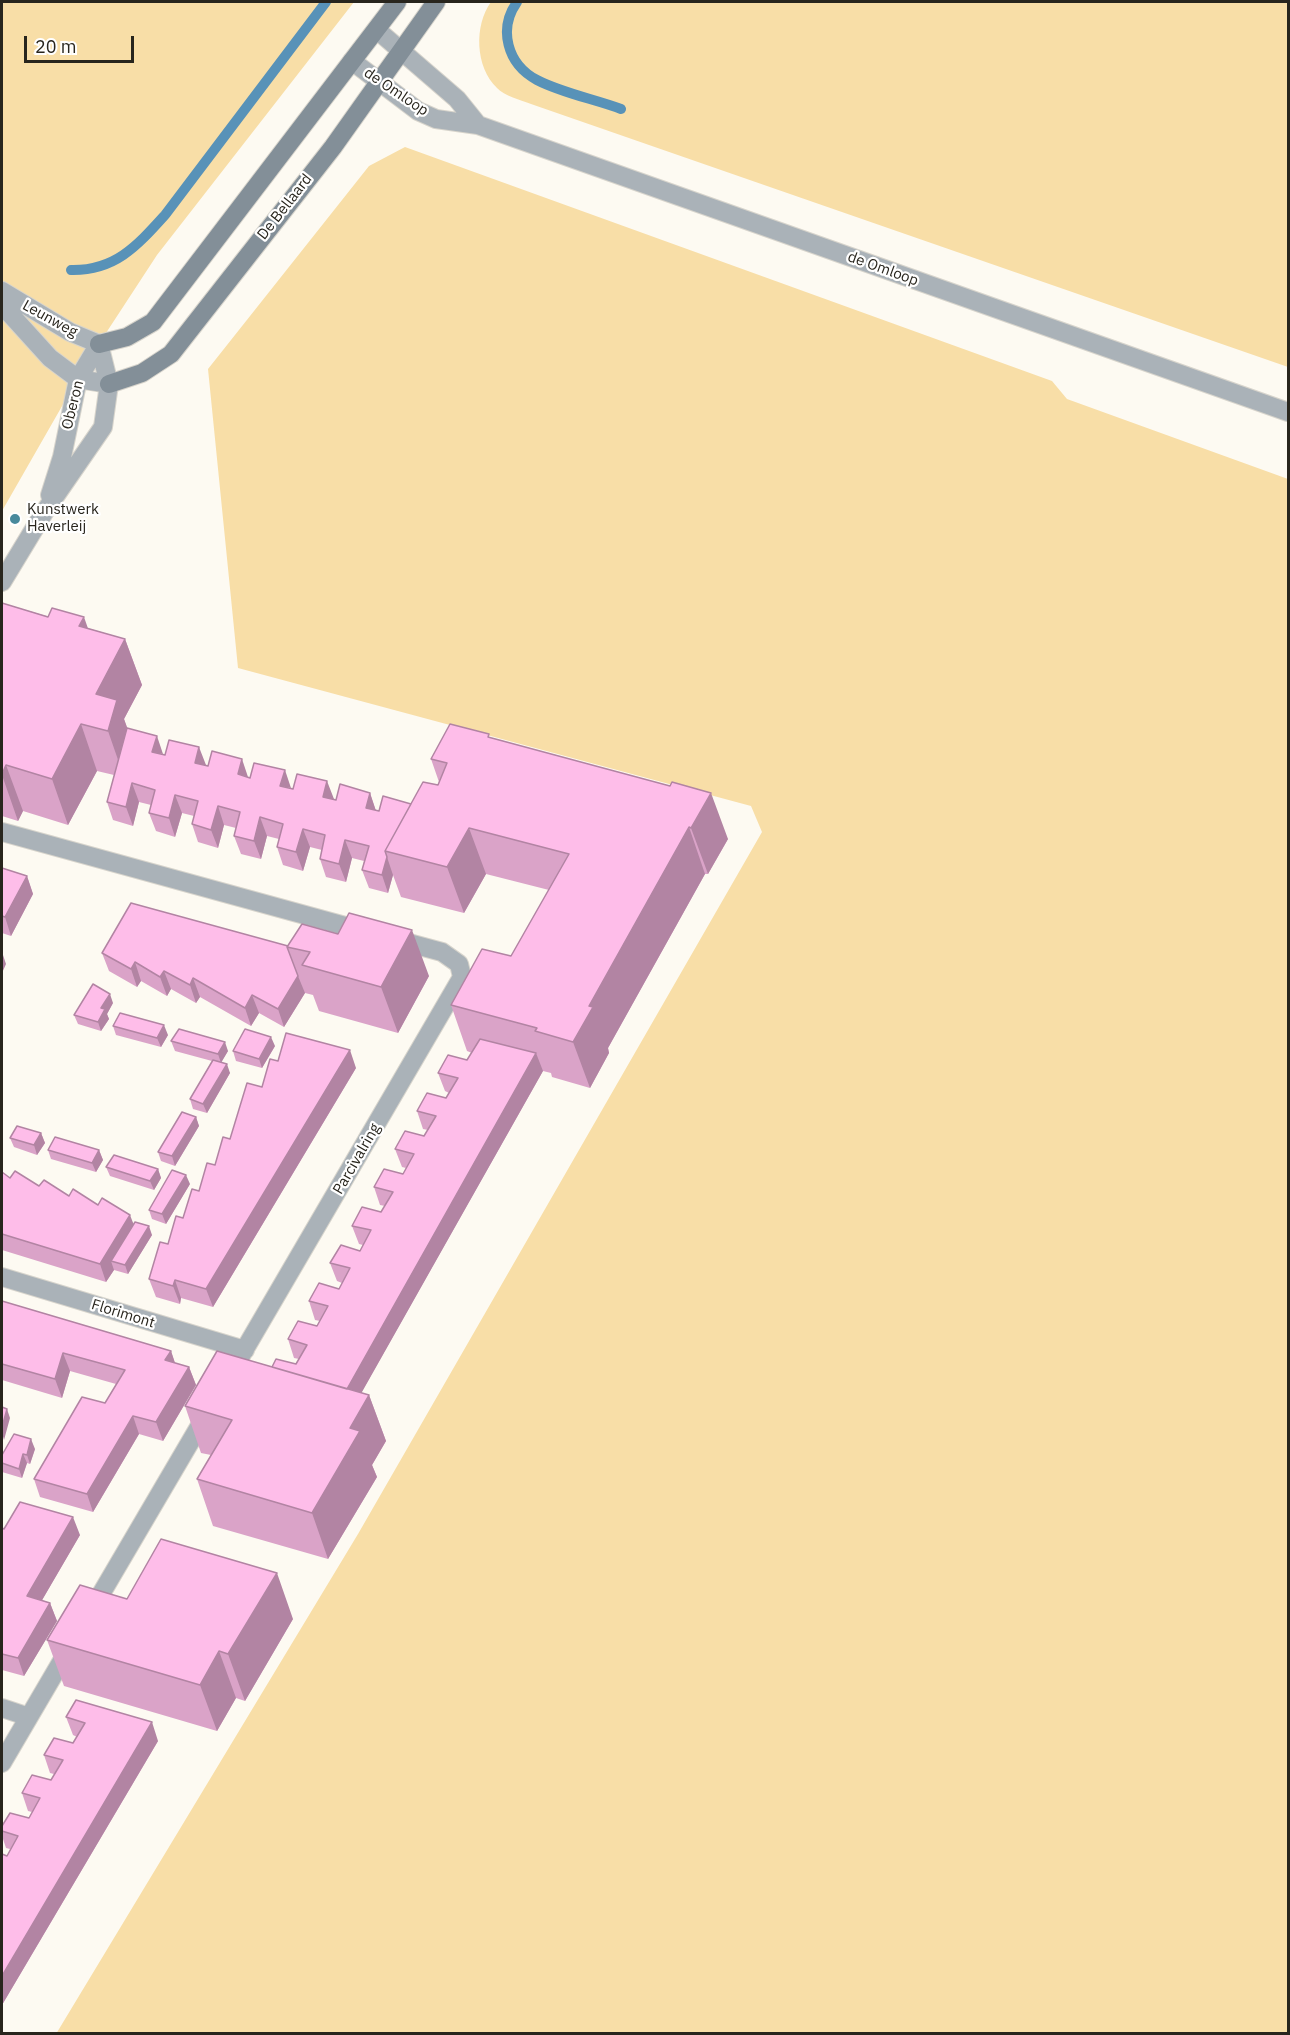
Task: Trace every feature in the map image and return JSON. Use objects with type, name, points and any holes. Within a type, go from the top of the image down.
[{"type":"street","points":[[99,344],[127,337],[153,322],[378,30],[397,2]]},
{"type":"street","name":"De Bellaard","points":[[109,384],[142,374],[171,354],[380,84],[436,2]]},
{"type":"street","name":"de Omloop","points":[[378,30],[457,99],[478,125]]},
{"type":"street","name":"de Omloop","points":[[352,61],[418,111],[436,119],[478,125],[1288,412]]},
{"type":"street","name":"Leunweg","points":[[2,291],[70,332],[99,344]]},
{"type":"street","name":"Leunweg","points":[[2,305],[50,358],[78,379],[109,384]]},
{"type":"street","name":"Oberon","points":[[45,511],[62,457],[78,379],[99,344]]},
{"type":"street","name":"Oberon","points":[[2,582],[45,511],[103,427],[109,384],[99,344]]},
{"type":"street","name":"Parcivalring","points":[[2,832],[441,952],[459,964],[462,977],[2,1763]]},
{"type":"street","name":"Florimont","points":[[2,1277],[245,1350]]},
{"type":"street","points":[[2,1708],[29,1717]]},
{"type":"shaded area","points":[[2,2],[354,2],[157,255],[89,359],[2,511]]},
{"type":"shaded area","points":[[491,2],[1288,2],[1288,367],[508,96],[500,91],[490,79],[481,58],[479,46],[482,22]]},
{"type":"shaded area","points":[[405,147],[1052,381],[1067,399],[1288,479],[1288,2033],[56,2034],[358,1534],[762,832],[751,806],[238,668],[208,369],[369,166]]},
{"type":"building","points":[[2,603],[48,617],[52,608],[84,617],[79,626],[125,639],[96,694],[117,700],[108,731],[81,724],[52,779],[6,765],[2,774]]},
{"type":"building","points":[[450,724],[489,734],[488,737],[670,786],[672,782],[711,793],[691,828],[689,827],[589,1006],[593,1007],[573,1042],[535,1031],[537,1028],[451,1005],[482,949],[511,956],[569,854],[469,828],[447,867],[385,851],[423,782],[438,785],[447,763],[431,759]]},
{"type":"building","points":[[127,728],[157,736],[152,752],[165,755],[169,740],[199,747],[195,763],[208,766],[212,751],[242,759],[238,774],[250,778],[254,763],[285,770],[280,786],[293,789],[297,774],[327,781],[323,797],[336,800],[340,784],[370,793],[366,808],[379,811],[383,796],[411,804],[385,851],[387,857],[382,875],[362,870],[369,846],[345,840],[339,864],[320,859],[325,835],[303,829],[296,852],[277,847],[283,824],[260,817],[254,841],[234,836],[240,812],[218,806],[211,830],[192,824],[198,801],[175,795],[169,818],[149,813],[155,790],[132,783],[126,807],[107,802]]},
{"type":"building","points":[[2,868],[27,876],[5,917],[2,916]]},
{"type":"building","points":[[131,903],[288,946],[298,976],[278,1009],[252,995],[245,1008],[193,978],[190,985],[164,971],[160,977],[135,962],[131,969],[102,953]]},
{"type":"building","points":[[349,913],[412,930],[381,987],[302,965],[310,952],[287,947],[302,924],[338,934]]},
{"type":"building","points":[[93,984],[110,994],[101,1008],[105,1009],[98,1022],[74,1015]]},
{"type":"building","points":[[120,1013],[164,1025],[157,1038],[113,1026]]},
{"type":"building","points":[[179,1029],[225,1042],[218,1054],[171,1041]]},
{"type":"building","points":[[245,1029],[271,1037],[259,1059],[233,1051]]},
{"type":"building","points":[[286,1033],[350,1050],[206,1289],[175,1280],[173,1286],[149,1279],[160,1242],[168,1244],[176,1216],[183,1218],[192,1189],[199,1191],[207,1163],[215,1165],[223,1137],[230,1139],[247,1083],[262,1087],[270,1059],[278,1061]]},
{"type":"building","points":[[480,1039],[536,1053],[347,1389],[272,1367],[276,1359],[296,1364],[307,1345],[288,1339],[298,1321],[317,1326],[328,1306],[309,1301],[319,1283],[339,1289],[350,1268],[330,1263],[341,1245],[360,1251],[371,1230],[352,1226],[362,1207],[381,1212],[393,1192],[374,1187],[384,1169],[403,1174],[414,1154],[395,1149],[405,1131],[424,1136],[436,1116],[417,1111],[427,1093],[446,1098],[458,1078],[438,1073],[448,1055],[467,1060]]},
{"type":"building","points":[[213,1060],[227,1064],[203,1104],[190,1099]]},
{"type":"building","points":[[182,1112],[196,1117],[172,1156],[158,1152]]},
{"type":"building","points":[[17,1126],[41,1133],[34,1145],[10,1138]]},
{"type":"building","points":[[55,1137],[99,1150],[92,1163],[48,1150]]},
{"type":"building","points":[[114,1155],[158,1169],[150,1181],[106,1167]]},
{"type":"building","points":[[172,1170],[186,1175],[162,1214],[149,1210]]},
{"type":"building","points":[[15,1171],[39,1186],[44,1180],[69,1196],[73,1189],[98,1205],[102,1198],[130,1215],[100,1264],[2,1234],[2,1172],[10,1178]]},
{"type":"building","points":[[135,1222],[149,1226],[125,1265],[111,1261]]},
{"type":"building","points":[[2,1301],[171,1351],[165,1360],[189,1367],[156,1422],[133,1416],[87,1494],[34,1479],[82,1397],[105,1403],[125,1370],[63,1353],[55,1379],[2,1364]]},
{"type":"building","points":[[217,1351],[369,1395],[350,1428],[360,1431],[312,1513],[197,1479],[232,1420],[185,1406]]},
{"type":"building","points":[[2,1407],[7,1409],[2,1427]]},
{"type":"building","points":[[14,1434],[31,1439],[27,1455],[23,1454],[19,1469],[2,1463],[2,1455]]},
{"type":"building","points":[[20,1502],[73,1517],[27,1596],[50,1603],[18,1658],[2,1654],[2,1528],[4,1529]]},
{"type":"building","points":[[161,1539],[277,1573],[228,1654],[219,1651],[200,1685],[47,1640],[80,1585],[127,1599]]},
{"type":"building","points":[[76,1700],[152,1722],[2,1976],[2,1854],[7,1856],[18,1836],[2,1831],[2,1826],[10,1813],[29,1818],[40,1798],[22,1793],[32,1775],[51,1780],[63,1760],[44,1755],[54,1738],[73,1743],[85,1723],[66,1717]]},
{"type":"waterway","points":[[71,270],[87,269],[113,261],[135,246],[155,226],[326,2]]},
{"type":"waterway","points":[[517,2],[511,12],[507,34],[512,55],[519,65],[527,73],[547,85],[621,109]]},
{"type":"place","name":"Kunstwerk Haverleij","points":[[15,519]]}]
